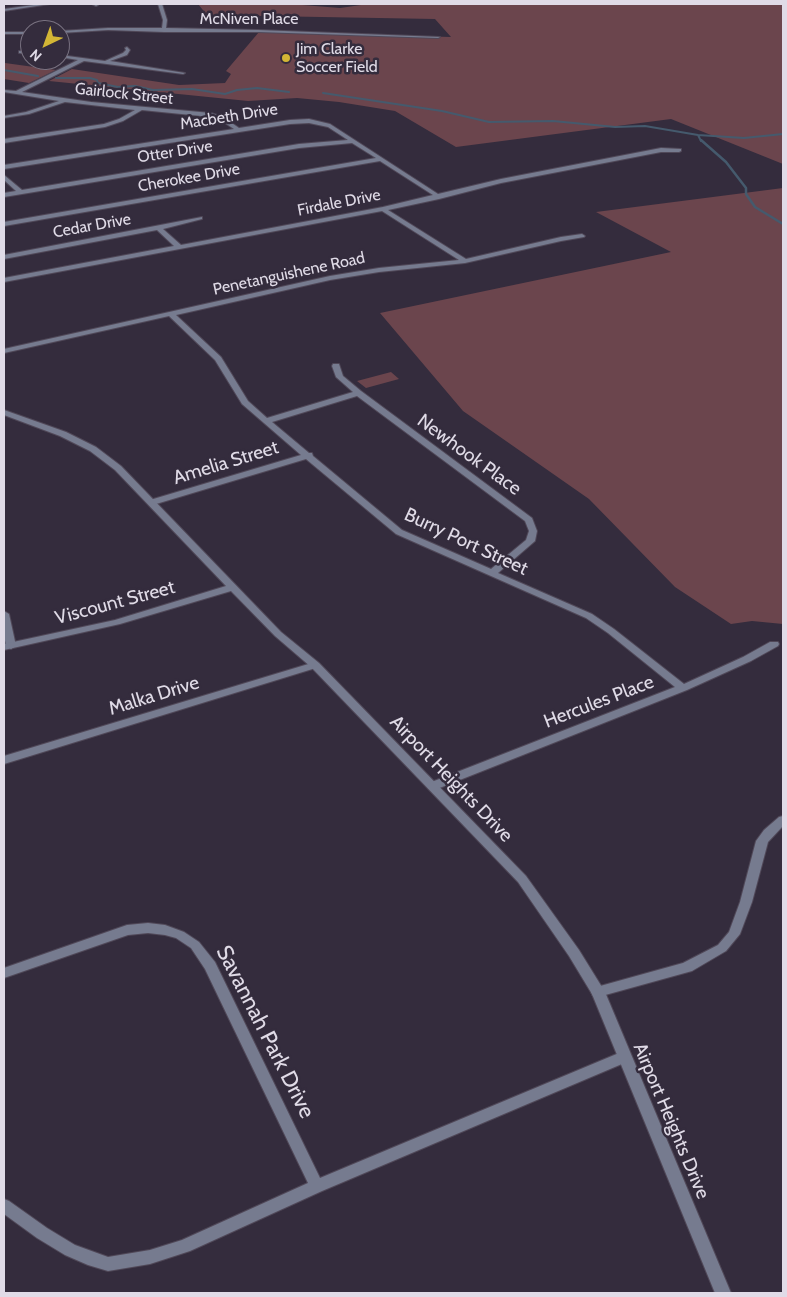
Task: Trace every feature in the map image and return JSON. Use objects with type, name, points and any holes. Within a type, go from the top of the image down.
[{"type":"street","points":[[4,10],[48,4]]},
{"type":"street","points":[[160,4],[165,20],[164,30]]},
{"type":"street","name":"McNiven Place","points":[[70,31],[108,29],[302,32],[438,37]]},
{"type":"street","points":[[4,33],[20,33]]},
{"type":"street","points":[[106,62],[127,52],[127,48]]},
{"type":"street","points":[[70,57],[183,72]]},
{"type":"street","points":[[15,93],[84,59]]},
{"type":"street","name":"Gairlock Street","points":[[4,91],[140,109],[211,115],[222,118],[238,130]]},
{"type":"street","points":[[4,117],[32,112],[65,100]]},
{"type":"street","points":[[4,141],[105,125],[121,120],[140,109]]},
{"type":"street","name":"Macbeth Drive","points":[[4,167],[290,122],[309,121],[325,124],[439,196]]},
{"type":"street","name":"Otter Drive","points":[[4,195],[299,146],[352,141]]},
{"type":"street","name":"Firdale Drive","points":[[4,280],[383,209],[501,181],[661,150],[679,150]]},
{"type":"street","name":"Cherokee Drive","points":[[4,224],[380,159]]},
{"type":"street","points":[[4,177],[20,192]]},
{"type":"street","points":[[383,209],[465,261]]},
{"type":"street","points":[[158,228],[200,218]]},
{"type":"street","name":"Cedar Drive","points":[[4,257],[158,228],[179,247]]},
{"type":"street","name":"Penetanguishene Road","points":[[4,351],[354,274],[465,261],[582,236]]},
{"type":"street","name":"Burry Port Street","points":[[171,314],[218,359],[245,402],[403,534],[596,621],[683,688]]},
{"type":"street","name":"Newhook Place","points":[[336,366],[340,377],[358,393],[529,520],[534,531],[530,542],[491,574]]},
{"type":"street","points":[[266,421],[358,393]]},
{"type":"street","name":"Airport Heights Drive","points":[[4,412],[63,434],[93,449],[118,468],[153,502],[278,634],[315,665],[522,879],[574,953],[598,992],[723,1293]]},
{"type":"street","name":"Amelia Street","points":[[153,502],[309,456]]},
{"type":"street","name":"Viscount Street","points":[[7,647],[104,626],[234,587]]},
{"type":"street","points":[[4,614],[7,647]]},
{"type":"street","name":"Hercules Place","points":[[432,786],[683,688],[747,659],[774,644]]},
{"type":"street","name":"Malka Drive","points":[[4,760],[315,665]]},
{"type":"street","points":[[598,992],[687,967],[722,948],[734,934],[746,902],[762,841],[783,820]]},
{"type":"street","name":"Savannah Park Drive","points":[[4,973],[127,930],[148,928],[165,930],[180,935],[195,945],[210,966],[318,1186]]},
{"type":"street","points":[[4,1206],[70,1250],[108,1264],[150,1257],[185,1246],[318,1186],[624,1057]]},
{"type":"shaded area","points":[[198,4],[290,4],[340,8],[368,4],[783,4],[783,164],[671,119],[456,147],[395,111],[339,102],[297,98],[248,101],[49,81],[72,69],[179,85],[225,83],[231,74],[226,71],[259,32],[451,37],[435,19],[207,15]]},
{"type":"shaded area","points":[[4,62],[20,65],[20,70],[56,70],[29,83],[4,79]]},
{"type":"shaded area","points":[[783,188],[783,624],[752,621],[731,624],[675,587],[589,499],[463,411],[380,313],[671,252],[596,212]]},
{"type":"shaded area","points":[[391,372],[399,379],[366,388],[357,381]]},
{"type":"waterway","points":[[4,70],[38,76]]},
{"type":"waterway","points":[[56,78],[90,78],[97,80],[98,83],[118,87],[135,86],[153,90],[192,89],[225,94],[237,90],[257,88],[289,92]]},
{"type":"waterway","points":[[323,93],[442,111],[489,122],[553,121],[615,127],[645,126],[698,135]]},
{"type":"waterway","points":[[698,135],[744,138],[783,134]]},
{"type":"waterway","points":[[698,135],[701,141]]},
{"type":"waterway","points":[[701,140],[726,162],[746,188],[746,194],[755,207],[783,224]]},
{"type":"place","name":"Jim Clarke Soccer Field","points":[[286,58]]}]
